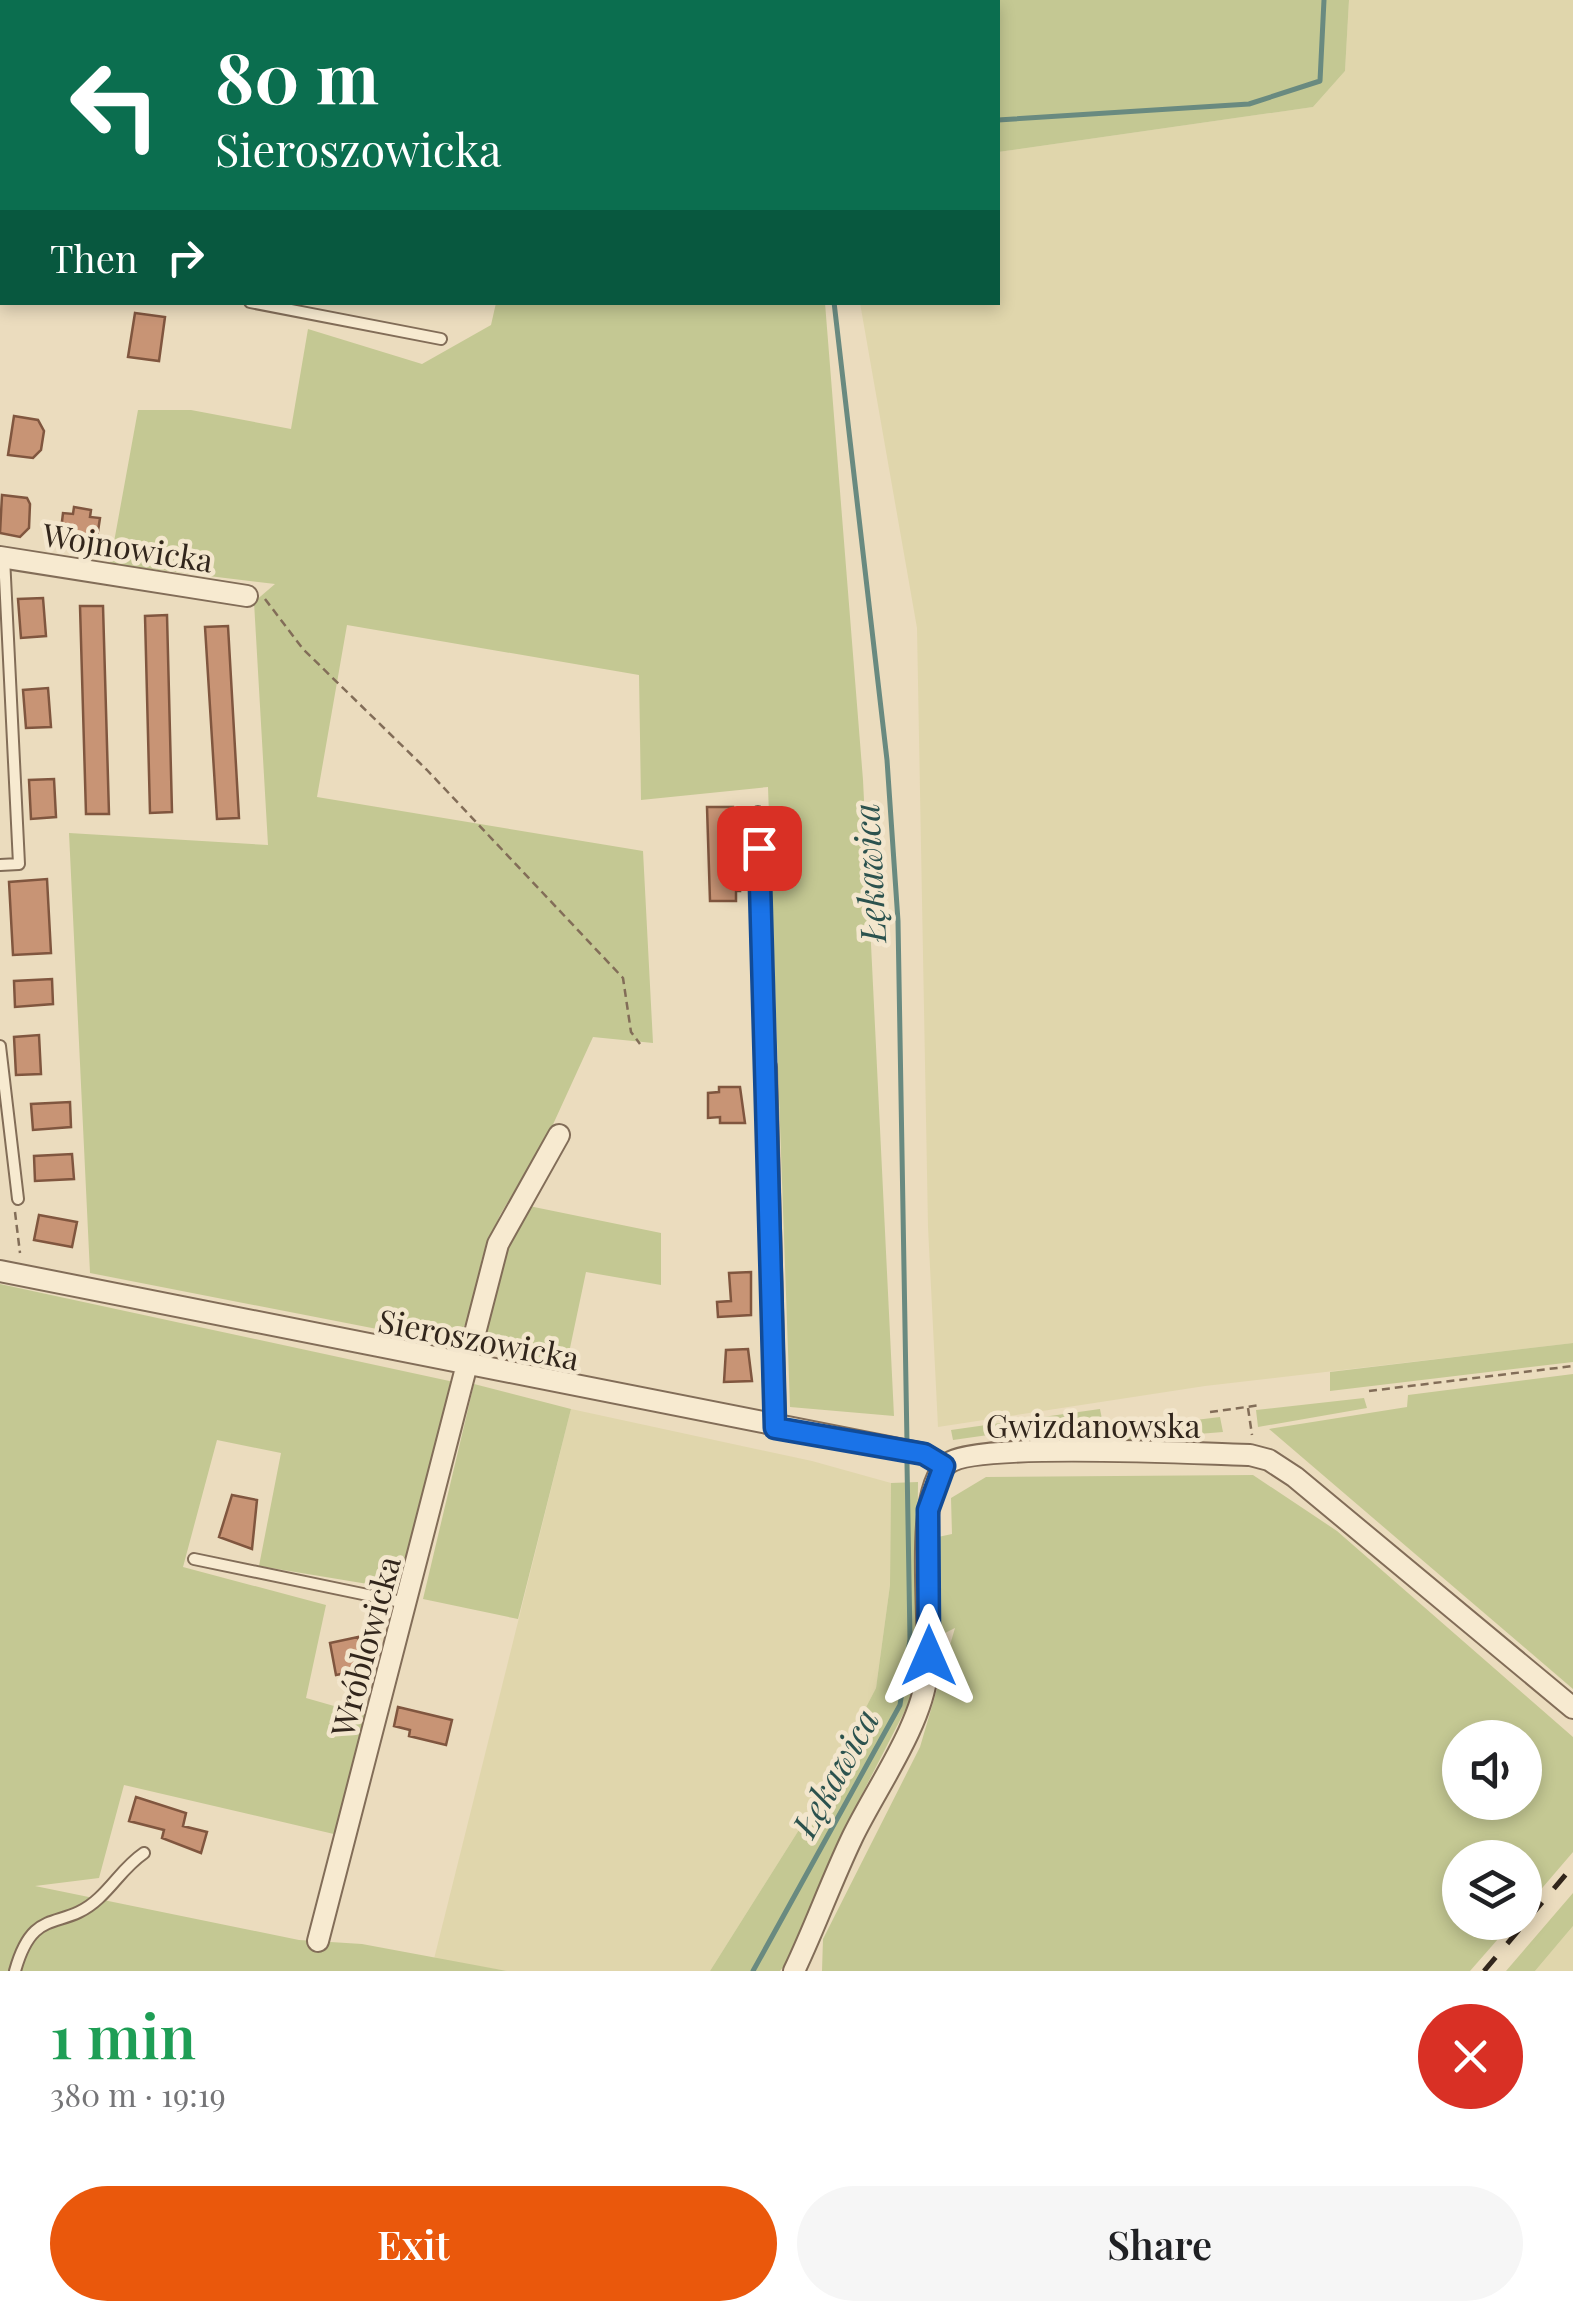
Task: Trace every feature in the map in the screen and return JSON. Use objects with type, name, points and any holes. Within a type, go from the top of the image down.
[{"type":"street","name":"Wojnowicka","points":[[2,557],[257,598]]},
{"type":"street","points":[[766,1067],[775,1428]]},
{"type":"street","name":"Wróblowicka","points":[[318,1941],[498,1244],[559,1134]]},
{"type":"street","name":"Sieroszowicka","points":[[10,1273],[775,1428],[924,1454],[944,1466]]},
{"type":"street","name":"Gwizdanowska","points":[[794,1971],[852,1839],[922,1699],[929,1656],[928,1510],[944,1466],[974,1453],[1250,1455],[1269,1460],[1296,1477],[1573,1708]]},
{"type":"lane","points":[[265,305],[440,339]]},
{"type":"lane","points":[[0,865],[19,864],[2,557]]},
{"type":"lane","points":[[758,812],[766,1067]]},
{"type":"lane","points":[[0,1046],[18,1199]]},
{"type":"lane","points":[[194,1559],[406,1604]]},
{"type":"lane","points":[[15,1971],[29,1936],[46,1921],[72,1914],[100,1898],[124,1867],[144,1853]]},
{"type":"path","points":[[257,598],[303,649],[427,770],[623,978],[631,1032],[640,1044]]},
{"type":"path","points":[[10,1273],[14,1206],[18,1199]]},
{"type":"path","points":[[1369,1391],[1573,1366]]},
{"type":"path","points":[[1210,1412],[1261,1405]]},
{"type":"path","points":[[1248,1406],[1250,1455]]},
{"type":"shaded area","points":[[1349,0],[1573,0],[1573,1343],[1205,1386],[938,1427],[928,1227],[917,628],[860,305],[1000,305],[1000,152],[1313,107],[1345,71]]},
{"type":"shaded area","points":[[571,1409],[812,1461],[891,1483],[890,1585],[876,1688],[819,1798],[710,1971],[507,1971],[434,1959]]},
{"type":"shaded area","points":[[1573,1926],[1573,1971],[1535,1971]]},
{"type":"green space","points":[[1000,0],[1349,0],[1345,71],[1313,107],[1000,152]]},
{"type":"green space","points":[[496,305],[825,305],[863,780],[894,1416],[790,1407],[768,787],[641,800],[639,675],[347,625],[317,797],[643,851],[653,1043],[593,1037],[550,1131],[500,1215],[482,1258],[471,1314],[454,1344],[90,1273],[69,833],[268,845],[254,602],[275,584],[110,564],[138,410],[191,410],[291,429],[308,329],[422,364],[491,325]]},
{"type":"green space","points":[[529,1206],[661,1233],[661,1285],[586,1272],[566,1367],[484,1351],[487,1312],[497,1275]]},
{"type":"green space","points":[[0,1284],[454,1382],[405,1579],[392,1588],[259,1566],[281,1453],[217,1440],[183,1567],[326,1605],[306,1698],[369,1716],[338,1835],[124,1785],[99,1878],[35,1886],[299,1940],[362,1944],[507,1971],[0,1971]]},
{"type":"green space","points":[[1573,1343],[1573,1362],[1330,1391],[1330,1372]]},
{"type":"green space","points":[[1573,1374],[1573,1689],[1269,1429],[1407,1407],[1408,1395]]},
{"type":"green space","points":[[474,1384],[571,1409],[518,1619],[423,1599]]},
{"type":"green space","points":[[1364,1398],[1367,1408],[1258,1427],[1256,1410]]},
{"type":"green space","points":[[1100,1409],[1102,1419],[953,1440],[951,1430]]},
{"type":"green space","points":[[1220,1417],[1223,1432],[1086,1443],[1081,1434]]},
{"type":"green space","points":[[1253,1475],[1337,1531],[1573,1737],[1573,1852],[1542,1888],[1542,1840],[1442,1840],[1442,1940],[1497,1940],[1470,1971],[822,1971],[823,1939],[920,1747],[955,1628],[939,1636],[938,1537],[952,1534],[951,1498],[986,1477]]},
{"type":"green space","points":[[918,1482],[916,1689],[858,1802],[789,1960],[780,1971],[710,1971],[819,1798],[876,1688],[890,1585],[891,1483]]},
{"type":"green space","points":[[1573,1893],[1573,1926],[1535,1971],[1506,1971],[1533,1940],[1542,1940],[1542,1929]]},
{"type":"building","points":[[135,313],[165,317],[159,361],[128,357]]},
{"type":"building","points":[[14,416],[38,420],[44,431],[41,450],[33,458],[8,455]]},
{"type":"building","points":[[2,495],[27,498],[30,504],[29,528],[20,537],[0,533]]},
{"type":"building","points":[[74,507],[91,510],[90,517],[100,518],[96,544],[60,538],[63,513],[73,514]]},
{"type":"building","points":[[43,598],[46,636],[21,638],[18,599]]},
{"type":"building","points":[[80,606],[103,606],[109,814],[86,814]]},
{"type":"building","points":[[167,615],[172,812],[150,813],[145,616]]},
{"type":"building","points":[[228,626],[239,818],[217,819],[205,627]]},
{"type":"building","points":[[48,688],[51,727],[26,728],[23,690]]},
{"type":"building","points":[[54,779],[56,817],[31,819],[29,780]]},
{"type":"building","points":[[707,807],[733,807],[733,816],[738,816],[738,834],[734,834],[740,891],[736,891],[736,901],[710,901]]},
{"type":"building","points":[[47,879],[51,953],[13,955],[9,882]]},
{"type":"building","points":[[52,979],[53,1004],[15,1007],[14,981]]},
{"type":"building","points":[[39,1035],[41,1074],[16,1075],[14,1037]]},
{"type":"building","points":[[719,1087],[740,1087],[745,1123],[720,1123],[720,1117],[708,1118],[708,1093],[719,1092]]},
{"type":"building","points":[[70,1102],[71,1127],[33,1130],[31,1104]]},
{"type":"building","points":[[72,1154],[74,1179],[35,1181],[34,1156]]},
{"type":"building","points":[[39,1215],[77,1222],[72,1247],[34,1240]]},
{"type":"building","points":[[751,1272],[751,1315],[718,1317],[717,1302],[731,1301],[729,1273]]},
{"type":"building","points":[[748,1349],[752,1381],[724,1382],[726,1350]]},
{"type":"building","points":[[232,1495],[257,1500],[252,1549],[219,1537]]},
{"type":"building","points":[[358,1637],[365,1669],[336,1675],[330,1643]]},
{"type":"building","points":[[398,1707],[452,1720],[446,1745],[409,1736],[410,1730],[394,1726]]},
{"type":"building","points":[[136,1797],[186,1813],[183,1826],[207,1832],[201,1853],[162,1838],[164,1830],[129,1821]]},
{"type":"waterway","points":[[1000,120],[1249,104],[1320,81],[1324,0]]},
{"type":"waterway","name":"Łękawica","points":[[834,305],[887,760],[898,921],[907,1443]]},
{"type":"waterway","name":"Łękawica","points":[[753,1971],[900,1705],[910,1639],[907,1463]]},
{"type":"railway","points":[[1484,1971],[1573,1866]]},
{"type":"route","points":[[759,848],[775,1428],[924,1454],[944,1466],[932,1490],[928,1510],[929,1656]]}]
